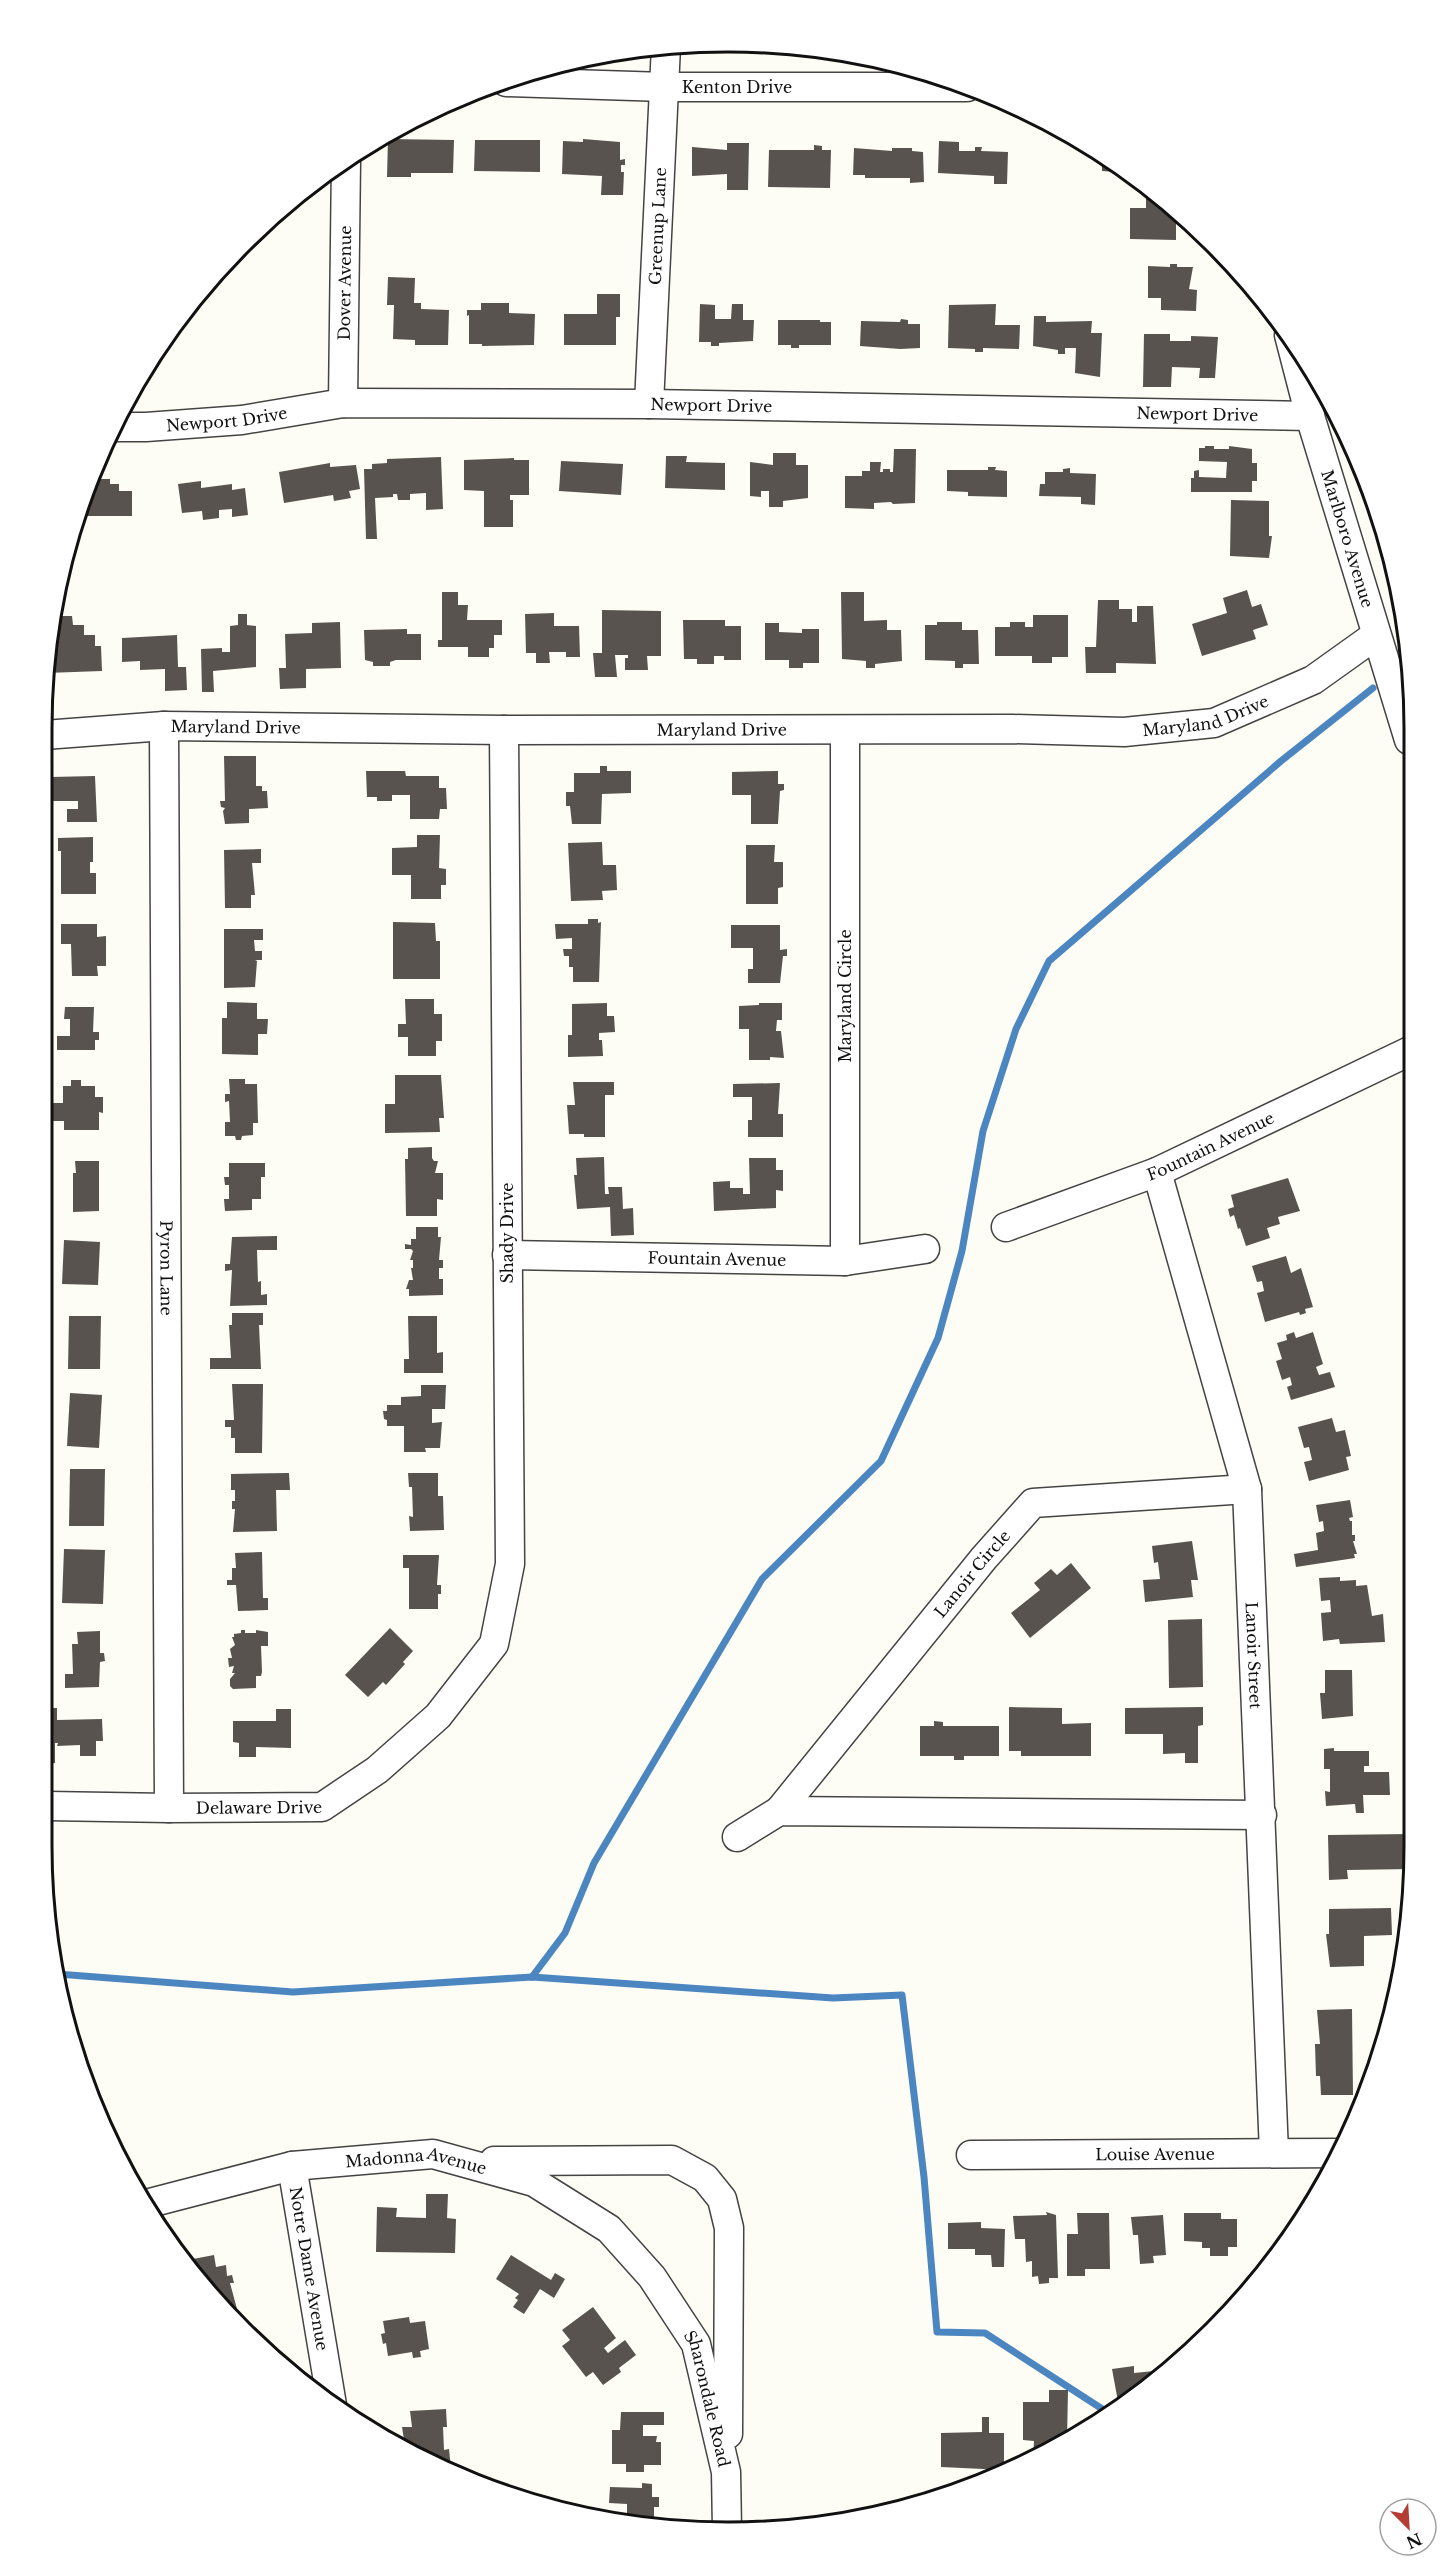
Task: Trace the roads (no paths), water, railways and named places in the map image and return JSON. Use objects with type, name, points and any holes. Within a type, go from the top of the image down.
[{"type":"street","name":"Greenup Lane","points":[[649,405],[666,56]]},
{"type":"street","name":"Kenton Drive","points":[[529,83],[665,87],[942,87]]},
{"type":"street","name":"Dover Avenue","points":[[344,172],[344,403]]},
{"type":"street","name":"Marlboro Avenue","points":[[1295,361],[1404,727]]},
{"type":"street","name":"Newport Drive","points":[[123,427],[242,420],[344,403],[649,405],[1310,416]]},
{"type":"street","name":"Maryland Drive","points":[[52,734],[164,726],[504,730],[1013,729],[1124,732],[1214,723],[1313,680],[1376,635]]},
{"type":"street","name":"Pyron Lane","points":[[164,726],[169,1808]]},
{"type":"street","name":"Shady Drive","points":[[438,1716],[494,1644],[510,1564],[504,730]]},
{"type":"street","name":"Maryland Circle","points":[[845,731],[845,1261]]},
{"type":"street","name":"Fountain Avenue","points":[[1006,1227],[1157,1172],[1404,1054]]},
{"type":"street","name":"Lanoir Street","points":[[1157,1172],[1247,1489],[1274,2153]]},
{"type":"street","name":"Fountain Avenue","points":[[507,1255],[845,1261],[925,1249]]},
{"type":"street","name":"Lanoir Circle","points":[[737,1837],[779,1811],[984,1558],[1033,1503],[1247,1489]]},
{"type":"street","name":"Delaware Drive","points":[[52,1806],[321,1807],[377,1770],[438,1716]]},
{"type":"street","points":[[779,1811],[1262,1815]]},
{"type":"street","name":"Louise Avenue","points":[[971,2155],[1330,2153]]},
{"type":"street","name":"Madonna Avenue","points":[[154,2202],[292,2166],[433,2154],[534,2182],[609,2229],[652,2277]]},
{"type":"street","points":[[460,2162],[672,2160],[705,2178],[722,2199],[729,2228],[729,2382],[726,2472]]},
{"type":"street","name":"Notre Dame Avenue","points":[[292,2166],[330,2392]]},
{"type":"street","name":"Sharondale Road","points":[[652,2277],[696,2344],[726,2472],[727,2522]]},
{"type":"waterway","points":[[532,1977],[565,1933],[594,1863],[762,1579],[881,1461],[938,1338],[962,1251],[983,1131],[1016,1029],[1049,961],[1281,761],[1373,688]]},
{"type":"waterway","points":[[64,1975],[293,1992],[532,1977],[833,1998],[902,1995],[924,2177],[937,2332],[985,2333],[1103,2409]]}]
